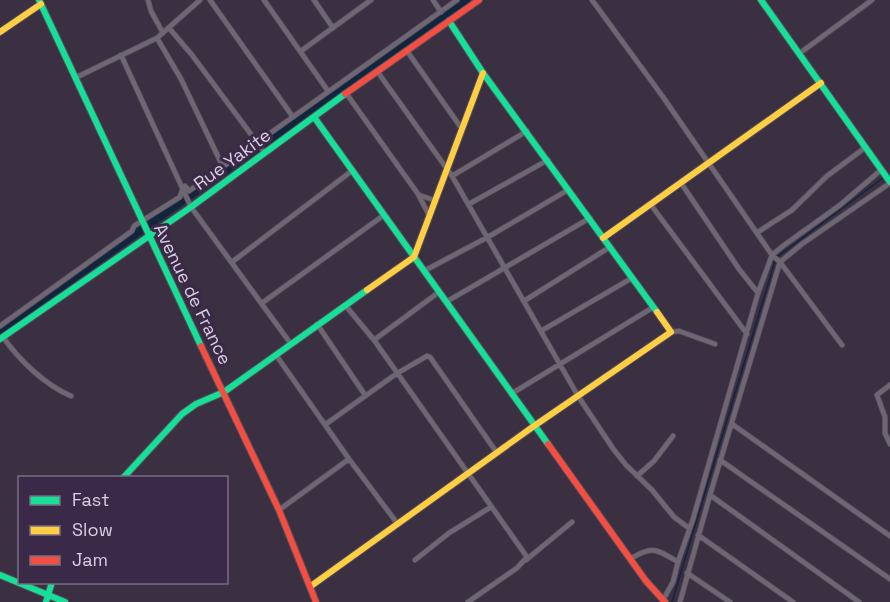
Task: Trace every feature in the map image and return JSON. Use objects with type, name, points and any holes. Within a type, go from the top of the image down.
[{"type":"street","points":[[148,0],[151,11],[163,33]]},
{"type":"street","points":[[75,78],[158,38],[200,0]]},
{"type":"street","points":[[210,0],[294,117]]},
{"type":"street","points":[[264,0],[328,91]]},
{"type":"street","points":[[314,0],[333,28]]},
{"type":"street","points":[[433,0],[441,12]]},
{"type":"street","points":[[183,187],[185,186],[189,191],[457,0]]},
{"type":"street","name":"Rue Yakite","points":[[1,338],[266,153],[346,93],[479,0]]},
{"type":"street","points":[[592,0],[663,97],[772,255],[780,262],[842,345]]},
{"type":"street","points":[[680,602],[780,262],[889,181],[761,0]]},
{"type":"street","points":[[800,53],[872,0]]},
{"type":"street","points":[[0,32],[42,1]]},
{"type":"street","name":"Avenue de France","points":[[42,1],[142,222],[279,510],[316,602]]},
{"type":"street","points":[[300,51],[368,1]]},
{"type":"street","points":[[449,21],[483,73],[671,332]]},
{"type":"street","points":[[169,28],[266,153]]},
{"type":"street","points":[[158,38],[181,79],[223,167]]},
{"type":"street","points":[[407,51],[462,129]]},
{"type":"street","points":[[121,55],[191,206],[291,344]]},
{"type":"street","points":[[377,71],[450,173],[579,396],[614,450],[688,528]]},
{"type":"street","points":[[124,476],[182,414],[196,404],[224,392],[414,257],[436,201],[450,173],[462,129],[483,73]]},
{"type":"street","points":[[603,238],[820,83]]},
{"type":"street","points":[[346,93],[418,194],[430,217]]},
{"type":"street","points":[[314,117],[650,587],[664,601],[674,582],[758,293],[772,255],[882,171]]},
{"type":"street","points":[[450,173],[527,131]]},
{"type":"street","points":[[758,232],[792,210],[827,176],[866,147]]},
{"type":"street","points":[[469,204],[548,160]]},
{"type":"street","points":[[232,262],[353,170]]},
{"type":"street","points":[[681,183],[739,269],[758,293]]},
{"type":"street","points":[[0,326],[132,231],[134,226],[180,197],[183,187]]},
{"type":"street","points":[[424,271],[568,190]]},
{"type":"street","points":[[418,194],[436,201]]},
{"type":"street","points":[[651,205],[747,334]]},
{"type":"street","points":[[262,303],[384,215]]},
{"type":"street","points":[[446,302],[590,218]]},
{"type":"street","points":[[524,301],[610,247]]},
{"type":"street","points":[[541,331],[632,278]]},
{"type":"street","points":[[374,340],[439,292]]},
{"type":"street","points":[[345,304],[374,340],[490,507],[526,553],[526,560]]},
{"type":"street","points":[[511,394],[652,308]]},
{"type":"street","points":[[317,324],[365,395]]},
{"type":"street","points":[[311,586],[534,426],[671,332],[679,331],[715,344]]},
{"type":"street","points":[[1,338],[45,382],[71,396]]},
{"type":"street","points":[[276,355],[397,523]]},
{"type":"street","points":[[326,424],[396,374],[424,357],[430,357],[497,453]]},
{"type":"street","points":[[890,385],[877,395],[885,417],[885,433],[890,444]]},
{"type":"street","points":[[732,424],[890,536]]},
{"type":"street","points":[[637,476],[654,460],[673,436]]},
{"type":"street","points":[[279,510],[349,459]]},
{"type":"street","points":[[720,460],[890,579]]},
{"type":"street","points":[[710,495],[859,602]]},
{"type":"street","points":[[415,560],[449,533],[490,507]]},
{"type":"street","points":[[468,602],[526,560],[572,522]]},
{"type":"street","points":[[698,535],[793,602]]},
{"type":"street","points":[[630,559],[648,549],[653,549],[678,562]]},
{"type":"street","points":[[687,573],[730,602]]},
{"type":"street","points":[[0,574],[18,583]]},
{"type":"street","points":[[20,584],[47,598],[66,602]]},
{"type":"waterway","points":[[0,330],[466,0]]},
{"type":"waterway","points":[[777,257],[884,177]]},
{"type":"waterway","points":[[672,602],[775,261]]},
{"type":"traffic: fast","points":[[39,0],[201,346]]},
{"type":"traffic: fast","points":[[761,0],[890,182]]},
{"type":"traffic: fast","points":[[449,21],[483,73],[657,312]]},
{"type":"traffic: fast","points":[[0,339],[191,207],[345,94]]},
{"type":"traffic: fast","points":[[314,117],[548,444]]},
{"type":"traffic: fast","points":[[125,476],[182,414],[196,404],[224,392],[367,290]]},
{"type":"traffic: fast","points":[[0,575],[18,582]]},
{"type":"traffic: fast","points":[[22,584],[65,602]]},
{"type":"traffic: fast","points":[[46,602],[51,584]]},
{"type":"traffic: slow","points":[[0,32],[41,4]]},
{"type":"traffic: slow","points":[[367,290],[414,257],[483,73]]},
{"type":"traffic: slow","points":[[603,238],[821,83]]},
{"type":"traffic: slow","points":[[311,586],[534,426],[671,332],[657,312]]},
{"type":"traffic: jam","points":[[345,94],[479,0]]},
{"type":"traffic: jam","points":[[201,346],[279,510],[316,602]]},
{"type":"traffic: jam","points":[[548,444],[646,581],[665,602]]}]
